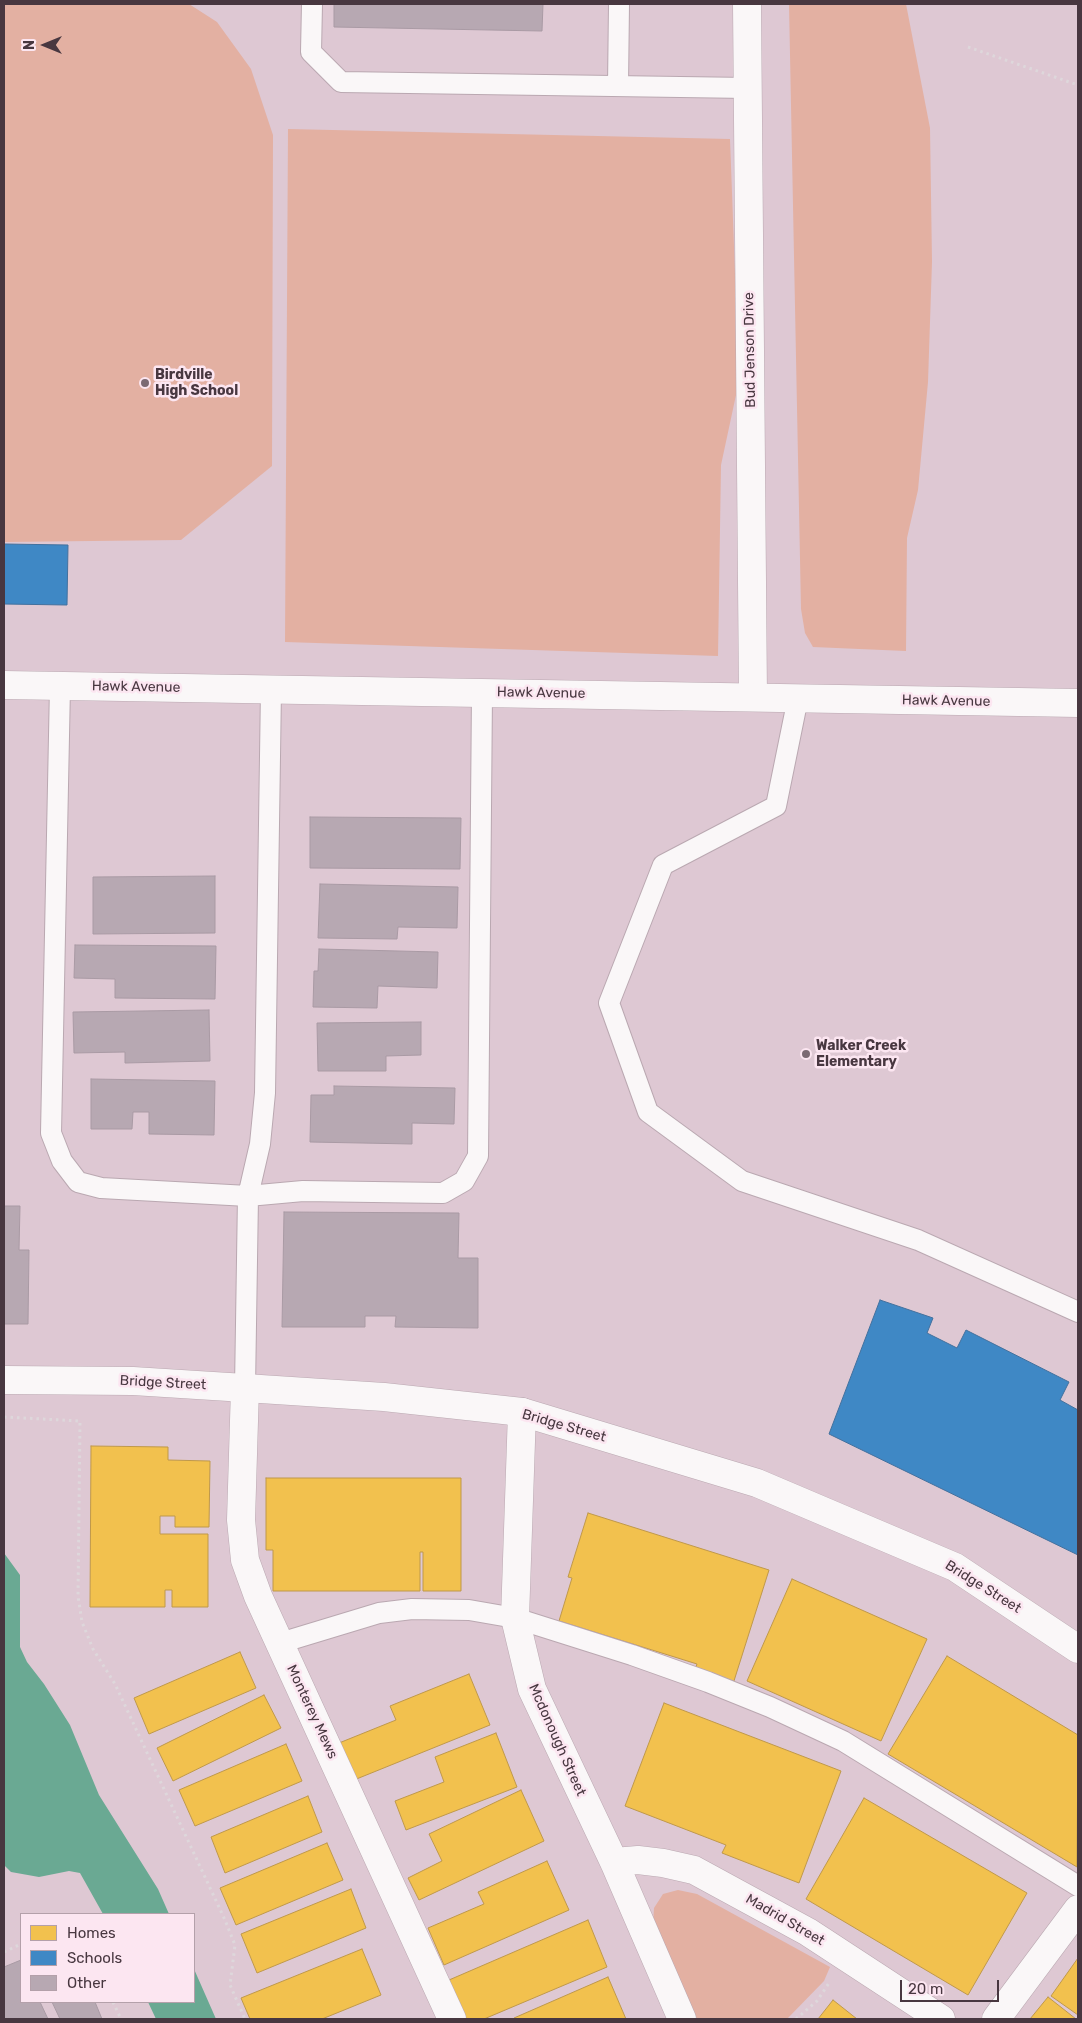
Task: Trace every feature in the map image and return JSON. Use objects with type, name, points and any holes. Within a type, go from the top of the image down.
[{"type":"street","name":"Bud Jenson Drive","points":[[747,4],[753,697]]},
{"type":"street","name":"Hawk Avenue","points":[[4,685],[1078,703]]},
{"type":"street","name":"Bridge Street","points":[[4,1380],[133,1381],[384,1397],[522,1412],[757,1483],[955,1567],[1078,1649]]},
{"type":"street","name":"Monterey Mews","points":[[245,1388],[241,1520],[245,1560],[258,1596],[452,2019]]},
{"type":"street","name":"Mcdonough Street","points":[[522,1412],[515,1618],[532,1689],[614,1862],[682,2019]]},
{"type":"street","name":"Madrid Street","points":[[614,1862],[638,1860],[694,1870],[808,1932],[940,2019]]},
{"type":"street","points":[[996,2019],[1078,1909]]},
{"type":"lane","points":[[312,4],[311,52],[341,82],[748,88]]},
{"type":"lane","points":[[618,86],[619,4]]},
{"type":"lane","points":[[60,686],[51,1133],[62,1161],[78,1182],[101,1188],[248,1196],[303,1191],[443,1193],[464,1181],[478,1156],[482,692]]},
{"type":"lane","points":[[245,1388],[248,1196],[260,1144],[265,1093],[271,689]]},
{"type":"lane","points":[[798,698],[776,806],[663,865],[609,1003],[648,1112],[742,1181],[918,1240],[1078,1312]]},
{"type":"lane","points":[[280,1643],[344,1622],[396,1611],[469,1610],[515,1618],[632,1655],[708,1682],[770,1707],[843,1741],[1078,1886]]},
{"type":"path","points":[[968,47],[1078,85]]},
{"type":"path","points":[[4,1417],[80,1421],[78,1596],[82,1622],[93,1649],[115,1684],[182,1832],[225,1920],[235,1945],[230,1985],[245,2019]]},
{"type":"path","points":[[4,1952],[20,1944]]},
{"type":"path","points":[[796,2019],[817,2001],[846,1956]]},
{"type":"path","points":[[113,2003],[121,2019]]},
{"type":"shaded area","name":"Birdville High School","points":[[4,4],[189,4],[217,22],[251,69],[273,135],[272,466],[181,540],[4,542]]},
{"type":"shaded area","points":[[789,4],[906,4],[930,128],[932,262],[928,382],[918,490],[907,538],[906,651],[813,647],[805,633],[801,609]]},
{"type":"shaded area","points":[[288,129],[730,139],[739,381],[721,465],[718,656],[285,642]]},
{"type":"shaded area","points":[[4,1553],[20,1575],[20,1647],[27,1662],[44,1684],[70,1725],[99,1795],[158,1889],[169,1913],[102,1913],[80,1873],[69,1871],[39,1877],[11,1872],[4,1865]]},
{"type":"shaded area","points":[[678,1890],[697,1894],[830,1967],[824,1981],[787,2019],[697,2019],[653,1925],[654,1908],[663,1894]]},
{"type":"shaded area","points":[[195,1971],[216,2019],[156,2019],[148,2003],[195,2003]]},
{"type":"building: Homes","points":[[91,1446],[168,1447],[168,1460],[210,1461],[209,1527],[175,1527],[175,1516],[160,1516],[160,1534],[208,1534],[208,1607],[172,1607],[172,1590],[165,1590],[165,1607],[90,1607]]},
{"type":"building: Homes","points":[[266,1478],[461,1478],[461,1591],[423,1591],[423,1552],[420,1552],[420,1591],[273,1591],[273,1550],[266,1550]]},
{"type":"building: Homes","points":[[588,1513],[769,1570],[733,1684],[694,1672],[697,1664],[559,1621],[572,1578],[568,1577]]},
{"type":"building: Homes","points":[[792,1579],[927,1639],[881,1741],[747,1681]]},
{"type":"building: Homes","points":[[240,1652],[256,1688],[149,1734],[134,1698]]},
{"type":"building: Homes","points":[[947,1656],[1078,1735],[1077,1867],[888,1754]]},
{"type":"building: Homes","points":[[469,1674],[490,1725],[354,1780],[339,1743],[396,1720],[390,1706]]},
{"type":"building: Homes","points":[[264,1695],[281,1728],[173,1781],[157,1748]]},
{"type":"building: Homes","points":[[664,1703],[841,1771],[799,1883],[722,1853],[726,1845],[625,1806]]},
{"type":"building: Homes","points":[[496,1733],[517,1787],[406,1830],[395,1801],[444,1782],[435,1757]]},
{"type":"building: Homes","points":[[286,1744],[302,1781],[195,1826],[179,1790]]},
{"type":"building: Homes","points":[[521,1790],[544,1841],[419,1900],[408,1878],[442,1861],[429,1834]]},
{"type":"building: Homes","points":[[308,1796],[322,1832],[225,1873],[211,1837]]},
{"type":"building: Homes","points":[[864,1798],[1027,1893],[968,1995],[806,1899]]},
{"type":"building: Homes","points":[[327,1843],[343,1880],[236,1925],[220,1888]]},
{"type":"building: Homes","points":[[547,1861],[569,1910],[444,1965],[428,1928],[484,1904],[478,1892]]},
{"type":"building: Homes","points":[[351,1889],[366,1928],[257,1973],[241,1934]]},
{"type":"building: Homes","points":[[588,1920],[607,1967],[484,2019],[465,2019],[449,1980]]},
{"type":"building: Homes","points":[[362,1949],[381,1995],[322,2019],[250,2019],[241,1998]]},
{"type":"building: Homes","points":[[1078,1958],[1078,2015],[1051,1996]]},
{"type":"building: Homes","points":[[608,1977],[626,2019],[514,2019],[514,2018]]},
{"type":"building: Homes","points":[[1048,1997],[1076,2019],[1030,2019]]},
{"type":"building: Homes","points":[[833,2000],[857,2019],[818,2019]]},
{"type":"building: Schools","points":[[4,544],[68,545],[67,605],[4,604]]},
{"type":"building: Schools","points":[[880,1300],[933,1318],[927,1333],[957,1348],[966,1330],[1069,1382],[1060,1400],[1078,1410],[1078,1555],[829,1434]]},
{"type":"building: Other","points":[[334,4],[543,4],[542,31],[334,27]]},
{"type":"building: Other","points":[[310,817],[461,818],[460,869],[310,868]]},
{"type":"building: Other","points":[[215,876],[215,933],[93,934],[93,877]]},
{"type":"building: Other","points":[[320,884],[458,887],[457,928],[398,927],[397,939],[318,938]]},
{"type":"building: Other","points":[[75,945],[216,946],[215,999],[115,998],[115,979],[74,978]]},
{"type":"building: Other","points":[[319,949],[438,952],[437,988],[378,986],[377,1008],[313,1007],[314,971],[318,971]]},
{"type":"building: Other","points":[[209,1010],[210,1061],[125,1063],[125,1052],[74,1053],[73,1012]]},
{"type":"building: Other","points":[[421,1022],[421,1055],[386,1056],[386,1071],[318,1071],[317,1023]]},
{"type":"building: Other","points":[[91,1079],[215,1081],[214,1135],[149,1134],[149,1112],[133,1112],[132,1129],[91,1129]]},
{"type":"building: Other","points":[[334,1086],[455,1088],[454,1124],[412,1123],[412,1144],[310,1142],[311,1095],[334,1095]]},
{"type":"building: Other","points":[[4,1206],[20,1206],[19,1250],[29,1250],[28,1324],[4,1324]]},
{"type":"building: Other","points":[[284,1212],[459,1213],[458,1258],[478,1258],[478,1328],[395,1327],[396,1316],[365,1316],[365,1327],[282,1327]]},
{"type":"building: Other","points":[[20,1960],[20,2003],[40,2003],[48,2019],[4,2019],[4,1967]]},
{"type":"building: Other","points":[[52,2003],[95,2003],[102,2019],[60,2019]]},
{"type":"place","name":"Birdville High School","points":[[145,383]]},
{"type":"place","name":"Walker Creek Elementary","points":[[806,1054]]}]
